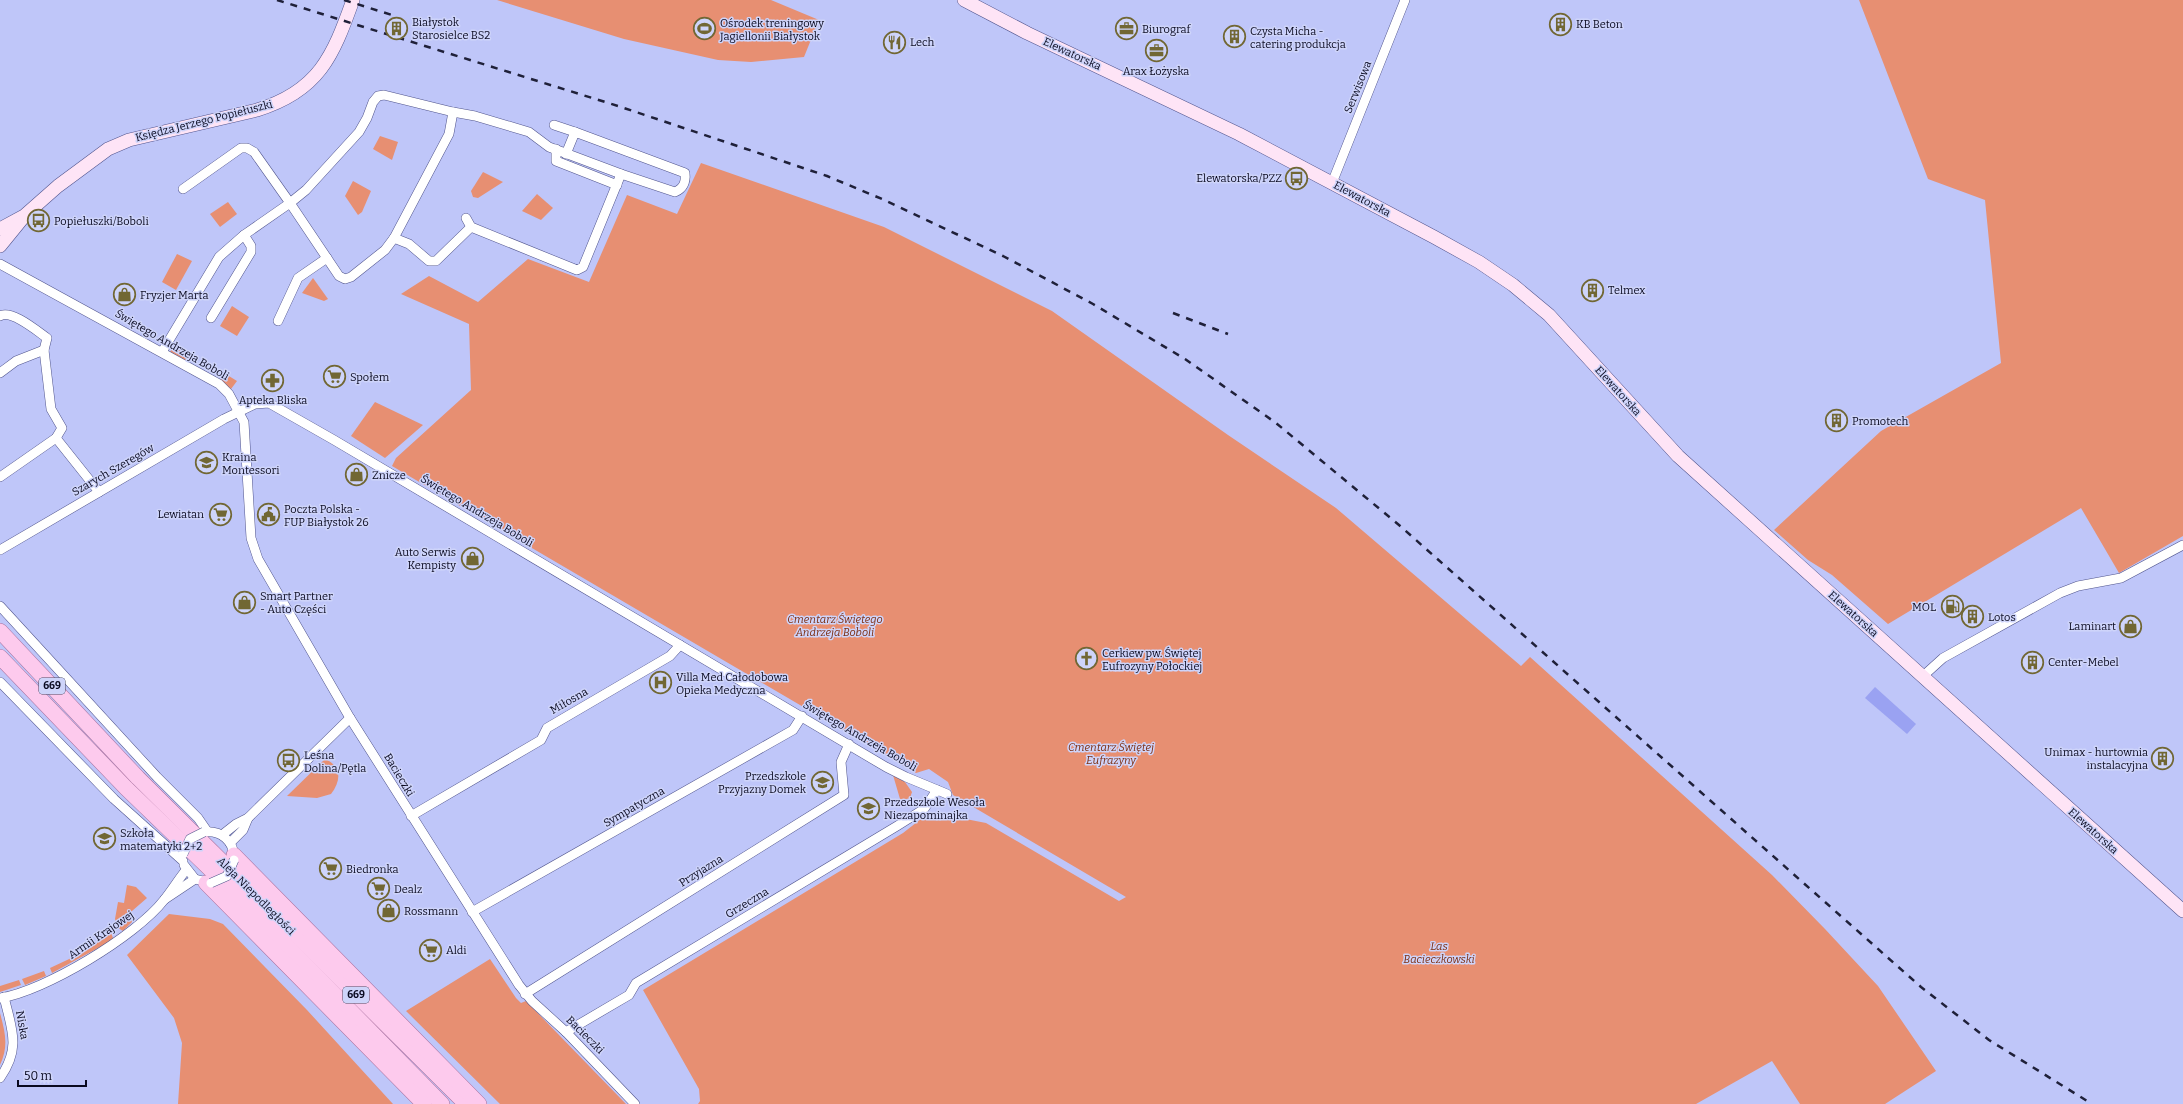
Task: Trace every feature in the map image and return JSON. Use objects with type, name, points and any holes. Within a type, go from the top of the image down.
[{"type":"main road","name":"Aleja Niepodległości","points":[[0,628],[4,636],[138,778],[466,1104]]},
{"type":"main road","name":"Aleja Niepodległości","points":[[0,657],[126,788],[238,896],[442,1104]]},
{"type":"main road","points":[[233,853],[479,1104]]},
{"type":"main road","points":[[204,882],[424,1104]]},
{"type":"street","name":"Księdza Jerzego Popiełuszki","points":[[0,246],[24,216],[58,186],[108,148],[129,140],[257,110],[275,104],[292,95],[315,76],[332,53],[353,0]]},
{"type":"street","name":"Elewatorska","points":[[964,0],[1027,33],[1214,122],[1332,183],[1479,262],[1513,285],[1543,309],[1678,456],[2183,911]]},
{"type":"street","name":"Serwisowa","points":[[1332,183],[1405,0]]},
{"type":"street","points":[[162,352],[219,257],[244,235],[306,190],[359,132],[368,118],[373,102],[378,96],[384,94],[453,112],[475,116],[530,132],[556,150],[566,154],[675,192],[682,189],[686,180],[685,172],[554,125]]},
{"type":"street","points":[[183,189],[241,148],[248,148],[254,152],[339,276],[345,279],[351,277],[385,250],[394,238],[449,134],[453,112]]},
{"type":"street","points":[[566,154],[575,132]]},
{"type":"street","points":[[556,150],[556,161],[617,185]]},
{"type":"street","points":[[466,218],[471,227],[577,270],[583,267],[621,174]]},
{"type":"street","name":"Księdza Jerzego Popiełuszki","points":[[0,229],[24,216]]},
{"type":"street","points":[[394,238],[409,244],[429,262],[436,261],[471,227]]},
{"type":"street","points":[[211,318],[251,252],[251,246],[244,235]]},
{"type":"street","points":[[278,321],[298,278],[327,258]]},
{"type":"street","name":"Świętego Andrzeja Boboli","points":[[0,264],[219,384],[230,394],[239,411],[261,402],[276,406],[906,777],[947,794]]},
{"type":"street","points":[[0,316],[4,314],[11,315],[48,338],[44,350],[51,409],[62,428],[56,438],[0,477]]},
{"type":"street","points":[[0,373],[16,362],[44,350]]},
{"type":"street","name":"Szarych Szeregów","points":[[0,550],[239,411]]},
{"type":"street","name":"Bacieczki","points":[[239,411],[244,422],[246,434],[251,538],[254,548],[350,718],[525,994],[566,1032],[635,1104]]},
{"type":"street","points":[[56,438],[99,492]]},
{"type":"street","points":[[1922,677],[1943,658],[2060,593],[2078,586],[2120,578],[2183,545]]},
{"type":"street","points":[[0,606],[157,777],[198,818],[205,832]]},
{"type":"street","name":"Miłosna","points":[[411,816],[541,740],[547,728],[670,656],[680,645]]},
{"type":"street","points":[[0,682],[114,799],[183,857]]},
{"type":"street","name":"Sympatyczna","points":[[472,912],[793,730],[802,716]]},
{"type":"street","points":[[248,818],[233,853],[227,876],[204,882],[186,870],[183,857],[190,839],[205,832],[222,835],[236,824],[248,818],[350,718]]},
{"type":"street","name":"Przyjazna","points":[[525,994],[844,796],[841,762],[849,744]]},
{"type":"street","name":"Grzeczna","points":[[566,1032],[629,995],[636,983],[898,826],[924,809],[937,790]]},
{"type":"street","points":[[222,835],[233,853]]},
{"type":"street","name":"Armii Krajowej","points":[[2,998],[44,983],[83,964],[130,932],[164,900],[174,884],[186,870]]},
{"type":"street","name":"Armii Krajowej","points":[[164,900],[204,882]]},
{"type":"street","name":"Niska","points":[[0,1078],[7,1067],[14,1048],[2,998]]},
{"type":"green space","name":"Ośrodek treningowy Jagiellonii Białystok","points":[[497,0],[771,0],[819,20],[804,57],[751,62],[718,60],[624,39]]},
{"type":"green space","points":[[1859,0],[2183,0],[2183,536],[2119,573],[2081,508],[1888,624],[1832,575],[1808,560],[1774,530],[1881,431],[2001,363],[1985,200],[1928,179]]},
{"type":"green space","points":[[380,136],[398,142],[392,160],[373,149]]},
{"type":"green space","points":[[701,163],[884,227],[1052,311],[1228,435],[1336,508],[1521,666],[1530,657],[1772,875],[1878,986],[1936,1071],[1885,1104],[1800,1104],[1772,1061],[1696,1104],[698,1104],[700,1101],[699,1089],[643,990],[903,833],[930,812],[986,823],[1119,901],[1126,897],[953,795],[948,782],[929,769],[916,773],[392,466],[396,458],[471,390],[469,324],[401,294],[429,276],[478,302],[528,259],[589,282],[627,195],[677,214]]},
{"type":"green space","points":[[483,172],[503,182],[478,198],[473,197],[471,191]]},
{"type":"green space","points":[[353,181],[371,191],[362,212],[358,215],[345,196]]},
{"type":"green space","points":[[537,194],[553,208],[541,220],[522,211]]},
{"type":"green space","points":[[228,202],[237,214],[220,227],[210,214]]},
{"type":"green space","points":[[177,254],[192,261],[176,290],[162,282]]},
{"type":"green space","points":[[313,278],[328,299],[324,301],[302,293]]},
{"type":"green space","points":[[232,306],[249,317],[237,336],[220,326]]},
{"type":"green space","points":[[175,344],[191,354],[186,361],[170,352]]},
{"type":"green space","points":[[224,373],[237,381],[231,389],[220,381]]},
{"type":"green space","points":[[375,402],[423,425],[385,458],[351,436]]},
{"type":"green space","points":[[325,759],[334,765],[338,774],[337,784],[331,794],[317,798],[287,796]]},
{"type":"green space","points":[[893,775],[905,782],[912,792],[910,798],[903,800],[900,799]]},
{"type":"green space","points":[[127,885],[136,887],[147,898],[117,924],[115,919],[118,902],[124,903]]},
{"type":"green space","points":[[169,914],[210,919],[223,924],[307,1010],[393,1104],[178,1104],[182,1043],[174,1018],[127,955]]},
{"type":"green space","points":[[131,916],[136,918],[123,931],[118,928]]},
{"type":"green space","points":[[111,933],[113,938],[111,941],[52,973],[50,968],[82,953]]},
{"type":"green space","points":[[490,959],[516,998],[521,1003],[526,1001],[626,1104],[500,1104],[406,1011]]},
{"type":"green space","points":[[44,971],[46,976],[25,985],[22,979]]},
{"type":"green space","points":[[19,980],[21,985],[0,992],[0,986]]},
{"type":"green space","points":[[0,1013],[5,1033],[5,1045],[3,1058],[0,1065]]},
{"type":"water","points":[[1875,687],[1916,724],[1907,734],[1865,698]]},
{"type":"railway","points":[[277,0],[618,106],[827,176],[882,199],[1003,256],[1093,304],[1185,359],[1276,423],[1399,525],[1921,987],[1989,1040],[2092,1104]]},
{"type":"railway","points":[[344,0],[392,15]]},
{"type":"railway","points":[[1173,313],[1228,334]]},
{"type":"place","name":"KB Beton","points":[[1561,24]]},
{"type":"place","name":"Białystok Starosielce BS2","points":[[396,28]]},
{"type":"place","name":"Ośrodek treningowy Jagiellonii Białystok","points":[[704,29]]},
{"type":"place","name":"Biurograf","points":[[1127,29]]},
{"type":"place","name":"Czysta Micha - catering produkcja","points":[[1235,37]]},
{"type":"place","name":"Lech","points":[[894,42]]},
{"type":"place","name":"Arax Łożyska","points":[[1156,51]]},
{"type":"place","name":"Elewatorska/PZZ","points":[[1297,178]]},
{"type":"place","name":"Popiełuszki/Boboli","points":[[38,221]]},
{"type":"place","name":"Telmex","points":[[1593,290]]},
{"type":"place","name":"Fryzjer Marta","points":[[124,295]]},
{"type":"place","name":"Społem","points":[[335,377]]},
{"type":"place","name":"Apteka Bliska","points":[[273,380]]},
{"type":"place","name":"Promotech","points":[[1837,421]]},
{"type":"place","name":"Kraina Montessori","points":[[207,463]]},
{"type":"place","name":"Znicze","points":[[357,475]]},
{"type":"place","name":"Lewiatan","points":[[220,514]]},
{"type":"place","name":"Poczta Polska - FUP Białystok 26","points":[[269,515]]},
{"type":"place","name":"Auto Serwis Kempisty","points":[[472,558]]},
{"type":"place","name":"Smart Partner - Auto Części","points":[[244,602]]},
{"type":"place","name":"MOL","points":[[1952,607]]},
{"type":"place","name":"Lotos","points":[[1973,617]]},
{"type":"place","name":"Laminart","points":[[2131,626]]},
{"type":"place","name":"Cerkiew pw. Świętej Eufrozyny Połockiej","points":[[1086,659]]},
{"type":"place","name":"Center-Mebel","points":[[2032,662]]},
{"type":"place","name":"Villa Med Całodobowa Opieka Medyczna","points":[[661,683]]},
{"type":"place","name":"Unimax - hurtownia instalacyjna","points":[[2163,758]]},
{"type":"place","name":"Leśna Dolina/Pętla","points":[[289,761]]},
{"type":"place","name":"Przedszkole Przyjazny Domek","points":[[822,782]]},
{"type":"place","name":"Przedszkole Wesoła Niezapominajka","points":[[869,808]]},
{"type":"place","name":"Szkoła matematyki 2+2","points":[[105,839]]},
{"type":"place","name":"Biedronka","points":[[330,869]]},
{"type":"place","name":"Dealz","points":[[379,889]]},
{"type":"place","name":"Rossmann","points":[[389,911]]},
{"type":"place","name":"Aldi","points":[[431,950]]},
{"type":"park label","name":"Cmentarz Świętego Andrzeja Boboli","points":[[835,625]]},
{"type":"park label","name":"Cmentarz Świętej Eufrazyny","points":[[1111,753]]},
{"type":"park label","name":"Las Bacieczkowski","points":[[1439,952]]}]
